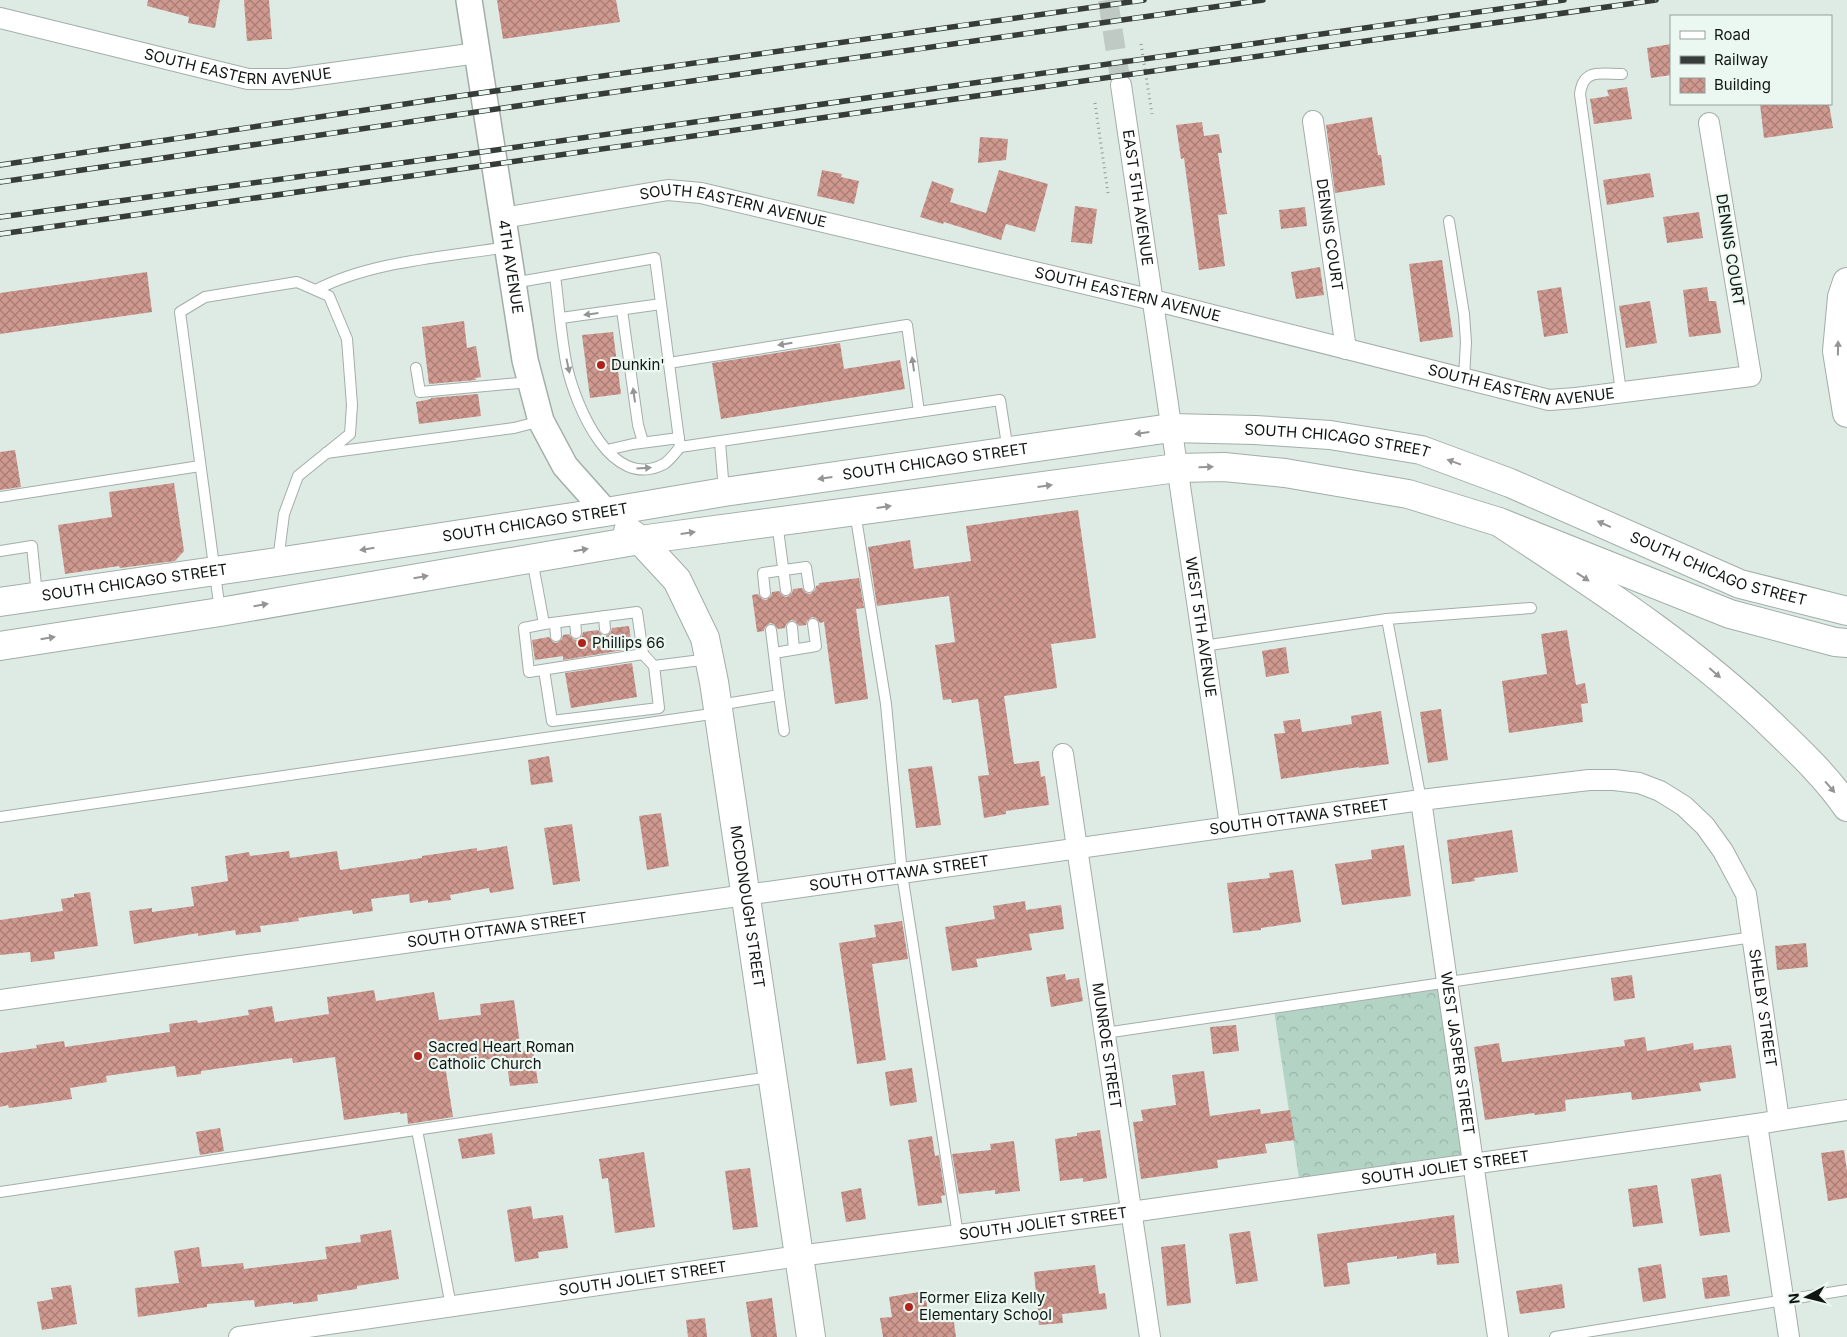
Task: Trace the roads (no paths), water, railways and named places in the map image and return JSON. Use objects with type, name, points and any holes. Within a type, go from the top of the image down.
[{"type":"main road","points":[[1847,282],[1842,297],[1837,351],[1847,413]]},
{"type":"main road","name":"SOUTH CHICAGO STREET","points":[[0,602],[214,572],[724,492],[1171,428],[1255,430],[1330,436],[1421,450],[1510,483],[1740,584],[1847,611]]},
{"type":"main road","points":[[0,646],[220,612],[640,540],[1177,468],[1224,467],[1285,473],[1408,494],[1499,522],[1730,614],[1835,642],[1847,643]]},
{"type":"main road","name":"MCDONOUGH STREET","points":[[606,512],[640,540],[677,580],[705,638],[747,896],[812,1337]]},
{"type":"main road","points":[[1499,522],[1620,602],[1708,667],[1803,754],[1847,807]]},
{"type":"street","name":"4TH AVENUE","points":[[469,0],[530,382],[541,421],[565,466],[606,512]]},
{"type":"street","name":"SOUTH EASTERN AVENUE","points":[[0,18],[248,79],[289,78],[477,53]]},
{"type":"street","name":"EAST 5TH AVENUE","points":[[1121,85],[1171,428]]},
{"type":"street","name":"DENNIS COURT","points":[[1313,121],[1346,349]]},
{"type":"street","name":"DENNIS COURT","points":[[1709,123],[1751,376]]},
{"type":"street","name":"SOUTH EASTERN AVENUE","points":[[503,218],[668,190],[701,194],[1153,300],[1549,400],[1751,376]]},
{"type":"street","name":"WEST 5TH AVENUE","points":[[1171,428],[1230,826]]},
{"type":"street","name":"MUNROE STREET","points":[[1063,754],[1150,1337]]},
{"type":"street","name":"SOUTH OTTAWA STREET","points":[[0,1000],[747,896],[1230,826],[1421,800],[1589,780],[1639,783],[1660,791],[1684,806],[1705,826],[1723,851],[1746,894]]},
{"type":"street","name":"WEST JASPER STREET","points":[[1421,800],[1498,1337]]},
{"type":"street","name":"SHELBY STREET","points":[[1746,894],[1780,1120]]},
{"type":"street","name":"SOUTH JOLIET STREET","points":[[239,1337],[799,1256],[1131,1212],[1847,1110]]},
{"type":"street","points":[[1757,1124],[1789,1337]]},
{"type":"lane","points":[[1621,392],[1580,94],[1581,83],[1585,77],[1595,74],[1622,74]]},
{"type":"lane","points":[[1449,221],[1464,314],[1466,342],[1464,378]]},
{"type":"lane","points":[[316,290],[332,282],[384,266],[507,247]]},
{"type":"lane","points":[[513,283],[655,258],[680,443],[665,463],[646,470],[629,468],[616,460],[597,439],[578,403],[567,367],[555,276]]},
{"type":"lane","points":[[220,612],[180,312],[205,297],[297,282],[329,296],[347,338],[352,404],[350,434],[298,476],[284,514],[277,562]]},
{"type":"lane","points":[[561,318],[660,304]]},
{"type":"lane","points":[[622,310],[638,425],[643,442]]},
{"type":"lane","points":[[669,363],[907,325],[919,412]]},
{"type":"lane","points":[[416,368],[420,392],[530,382]]},
{"type":"lane","points":[[607,450],[643,442],[720,442],[1000,400],[1008,452]]},
{"type":"lane","points":[[325,453],[514,428],[541,421]]},
{"type":"lane","points":[[720,442],[724,492]]},
{"type":"lane","points":[[0,497],[200,466]]},
{"type":"lane","points":[[855,511],[886,704],[902,874],[958,1235]]},
{"type":"lane","points":[[777,522],[786,590]]},
{"type":"lane","points":[[0,551],[32,546],[38,596]]},
{"type":"lane","points":[[532,558],[544,624]]},
{"type":"lane","points":[[765,593],[763,573],[806,568],[809,587]]},
{"type":"lane","points":[[1203,646],[1387,619],[1531,608]]},
{"type":"lane","points":[[544,670],[552,721],[659,708],[654,666],[642,654],[637,612],[524,628],[529,672],[544,670],[560,662],[608,655],[642,654]]},
{"type":"lane","points":[[604,616],[605,629]]},
{"type":"lane","points":[[1387,619],[1421,800]]},
{"type":"lane","points":[[575,620],[576,633]]},
{"type":"lane","points":[[555,623],[556,636]]},
{"type":"lane","points":[[774,653],[816,646],[813,624]]},
{"type":"lane","points":[[792,627],[794,649]]},
{"type":"lane","points":[[771,630],[784,731]]},
{"type":"lane","points":[[654,666],[709,659]]},
{"type":"lane","points":[[0,817],[718,709],[779,695]]},
{"type":"lane","points":[[1105,1033],[1753,937]]},
{"type":"lane","points":[[0,1192],[774,1076]]},
{"type":"lane","points":[[417,1130],[451,1306]]},
{"type":"lane","points":[[1556,1337],[1847,1290]]},
{"type":"tunnel","points":[[1108,0],[1121,85]]},
{"type":"railway","points":[[0,165],[445,98],[1144,0]]},
{"type":"railway","points":[[0,182],[558,100],[1263,0]]},
{"type":"railway","points":[[0,217],[453,156],[1564,0]]},
{"type":"railway","points":[[0,234],[1656,0]]},
{"type":"place","name":"Dunkin'","points":[[601,365]]},
{"type":"place","name":"Phillips 66","points":[[582,643]]},
{"type":"place","name":"Sacred Heart Roman Catholic Church","points":[[418,1056]]},
{"type":"place","name":"Former Eliza Kelly Elementary School","points":[[909,1307]]}]
